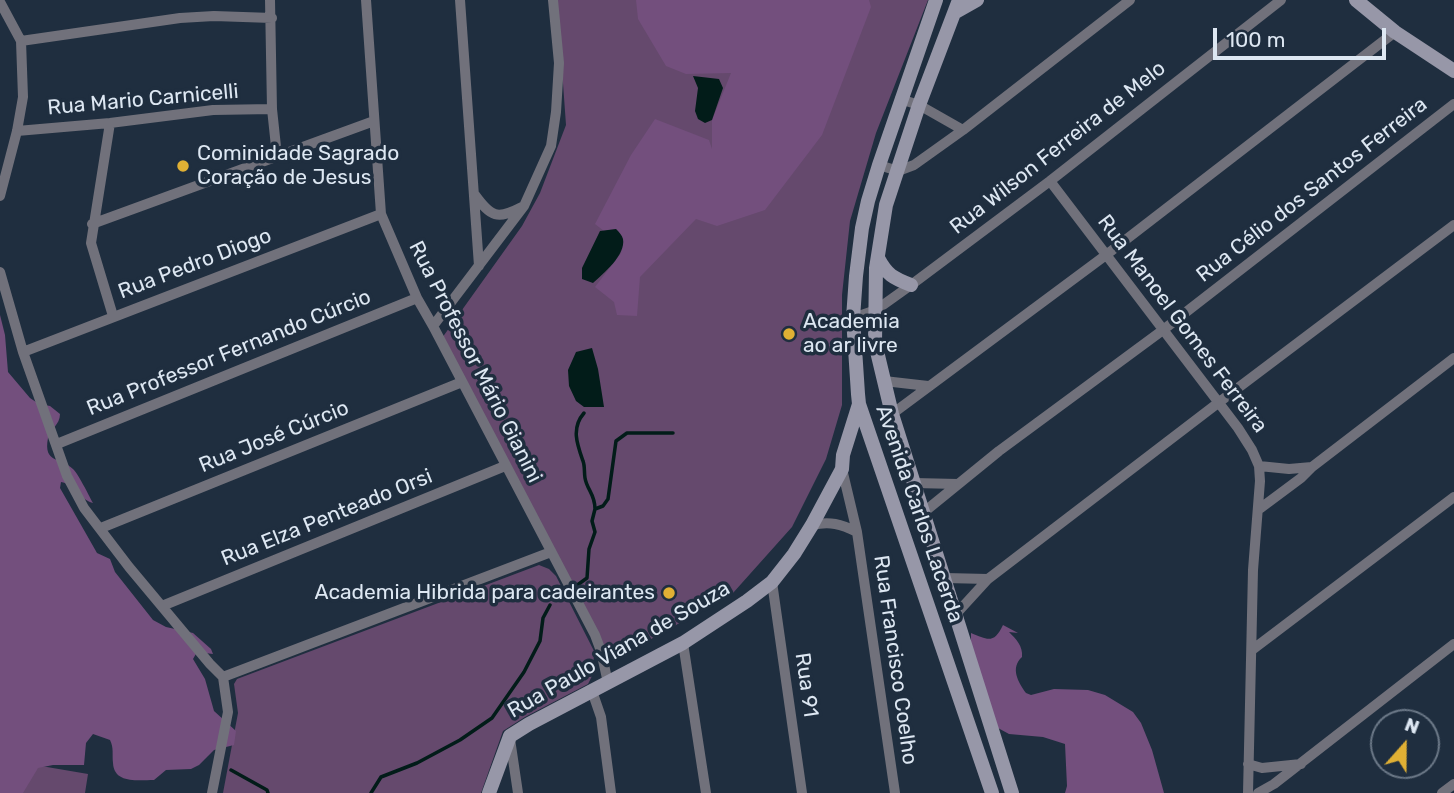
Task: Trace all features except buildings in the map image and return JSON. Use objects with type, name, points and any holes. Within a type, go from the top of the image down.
[{"type":"main road","name":"Avenida Carlos Lacerda","points":[[936,0],[900,99],[862,229],[853,318],[859,404],[992,793]]},
{"type":"main road","points":[[956,6],[977,0]]},
{"type":"main road","points":[[1356,0],[1395,33],[1454,71]]},
{"type":"main road","name":"Avenida Carlos Lacerda","points":[[956,6],[886,205],[878,258],[875,343],[892,414],[1012,793]]},
{"type":"main road","points":[[878,258],[886,272],[911,285]]},
{"type":"main road","name":"Rua Paulo Viana de Souza","points":[[489,793],[510,736],[683,643],[772,582],[812,525],[842,469],[843,455],[859,404]]},
{"type":"street","points":[[270,0],[272,109],[277,156]]},
{"type":"street","name":"Rua Professor Mário Gianini","points":[[366,0],[381,214],[417,298],[595,635],[608,683]]},
{"type":"street","points":[[460,0],[479,266]]},
{"type":"street","points":[[433,326],[524,206],[551,146],[559,63],[553,0]]},
{"type":"street","points":[[879,165],[898,171],[914,165],[964,130],[1129,0]]},
{"type":"street","name":"Rua Wilson Ferreira de Melo","points":[[853,318],[876,310],[911,285],[1050,181],[1281,0]]},
{"type":"street","points":[[0,2],[21,41],[23,97],[0,196]]},
{"type":"street","points":[[21,41],[180,18],[272,18]]},
{"type":"street","points":[[892,414],[1106,255],[1395,33]]},
{"type":"street","points":[[900,99],[919,105],[964,130]]},
{"type":"street","name":"Rua Célio dos Santos Ferreira","points":[[924,512],[999,451],[1163,330],[1454,104]]},
{"type":"street","name":"Rua Mario Carnicelli","points":[[17,131],[213,110],[272,109]]},
{"type":"street","points":[[92,224],[374,121]]},
{"type":"street","points":[[110,123],[91,243],[113,316]]},
{"type":"street","name":"Rua Manoel Gomes Ferreira","points":[[1050,181],[1238,428],[1259,466],[1253,570],[1248,793]]},
{"type":"street","points":[[475,195],[486,210],[496,214],[507,215],[524,206]]},
{"type":"street","name":"Rua Pedro Diogo","points":[[23,352],[381,214]]},
{"type":"street","points":[[956,614],[988,579],[1454,225]]},
{"type":"street","points":[[0,272],[23,352],[67,476],[84,508],[129,567],[223,677],[228,712],[212,793]]},
{"type":"street","name":"Rua Professor Fernando Cúrcio","points":[[57,444],[417,298]]},
{"type":"street","points":[[1258,510],[1454,358]]},
{"type":"street","points":[[884,381],[928,386]]},
{"type":"street","name":"Rua José Cúrcio","points":[[101,528],[462,383]]},
{"type":"street","name":"Rua Elza Penteado Orsi","points":[[162,606],[505,466]]},
{"type":"street","points":[[1259,466],[1289,469],[1312,467]]},
{"type":"street","name":"Rua Francisco Coelho","points":[[842,469],[857,532],[895,793]]},
{"type":"street","points":[[914,483],[958,484]]},
{"type":"street","points":[[1252,650],[1454,496]]},
{"type":"street","name":"Rua Francisco Coelho","points":[[812,525],[834,523],[857,532]]},
{"type":"street","points":[[223,677],[551,552]]},
{"type":"street","points":[[945,578],[988,579]]},
{"type":"street","name":"Rua 91","points":[[772,582],[802,793]]},
{"type":"street","points":[[683,643],[706,793]]},
{"type":"street","points":[[1258,793],[1275,784],[1454,644]]},
{"type":"street","points":[[592,691],[601,717],[611,793]]},
{"type":"street","points":[[510,736],[518,793]]},
{"type":"street","points":[[1248,764],[1262,768],[1301,764]]},
{"type":"street","points":[[1442,793],[1454,783]]},
{"type":"shaded area","points":[[557,0],[928,0],[876,133],[850,221],[842,295],[842,405],[826,459],[792,527],[733,593],[612,661],[442,338],[522,226],[540,193],[566,125]]},
{"type":"shaded area","points":[[636,0],[869,0],[871,7],[822,135],[765,210],[717,226],[696,219],[640,277],[637,316],[617,315],[614,302],[595,287],[621,253],[623,240],[616,229],[604,231],[595,224],[631,155],[655,119],[709,140],[712,149],[712,120],[731,73],[686,74],[666,66],[638,19]]},
{"type":"shaded area","points":[[693,76],[719,79],[723,88],[712,120],[705,123],[698,119],[695,111],[698,88]]},
{"type":"shaded area","points":[[616,229],[623,239],[617,258],[593,283],[582,279],[582,268],[600,231]]},
{"type":"shaded area","points":[[0,315],[5,335],[8,372],[30,398],[39,404],[50,406],[60,414],[48,438],[48,452],[54,459],[73,469],[93,503],[61,482],[60,488],[97,553],[110,559],[115,572],[153,620],[166,627],[193,633],[211,649],[213,654],[197,652],[193,659],[205,679],[214,711],[236,731],[234,745],[214,750],[191,769],[166,770],[154,780],[122,778],[114,770],[110,740],[93,734],[86,743],[84,765],[38,768],[23,793],[0,793]]},
{"type":"shaded area","points":[[592,348],[604,407],[584,407],[576,401],[569,386],[568,370],[576,352]]},
{"type":"shaded area","points":[[539,565],[556,576],[594,651],[593,674],[588,684],[503,731],[481,793],[223,793],[238,713],[234,684],[237,679]]},
{"type":"shaded area","points":[[1003,625],[1018,633],[1009,632],[1021,649],[1022,657],[1016,670],[1018,680],[1026,693],[1031,695],[1054,689],[1088,690],[1105,695],[1133,712],[1141,723],[1152,750],[1164,793],[1065,793],[1065,744],[1043,737],[1009,734],[998,728],[971,645],[971,633],[990,639],[997,635]]},
{"type":"shaded area","points":[[0,759],[88,774],[85,793],[0,793]]},
{"type":"waterway","points":[[584,413],[576,436],[595,509]]},
{"type":"waterway","points":[[576,586],[587,578],[589,549],[595,532],[592,521],[595,509],[603,506],[608,499],[616,441],[627,433],[673,433]]},
{"type":"waterway","points":[[371,793],[381,777],[417,763],[460,740],[492,718],[524,672],[540,641],[543,618],[550,605]]},
{"type":"waterway","points":[[231,770],[268,793]]},
{"type":"place","name":"Cominidade Sagrado Coração de Jesus","points":[[183,166]]},
{"type":"place","name":"Academia ao ar livre","points":[[789,334]]},
{"type":"place","name":"Academia Hibrida para cadeirantes","points":[[669,593]]}]
